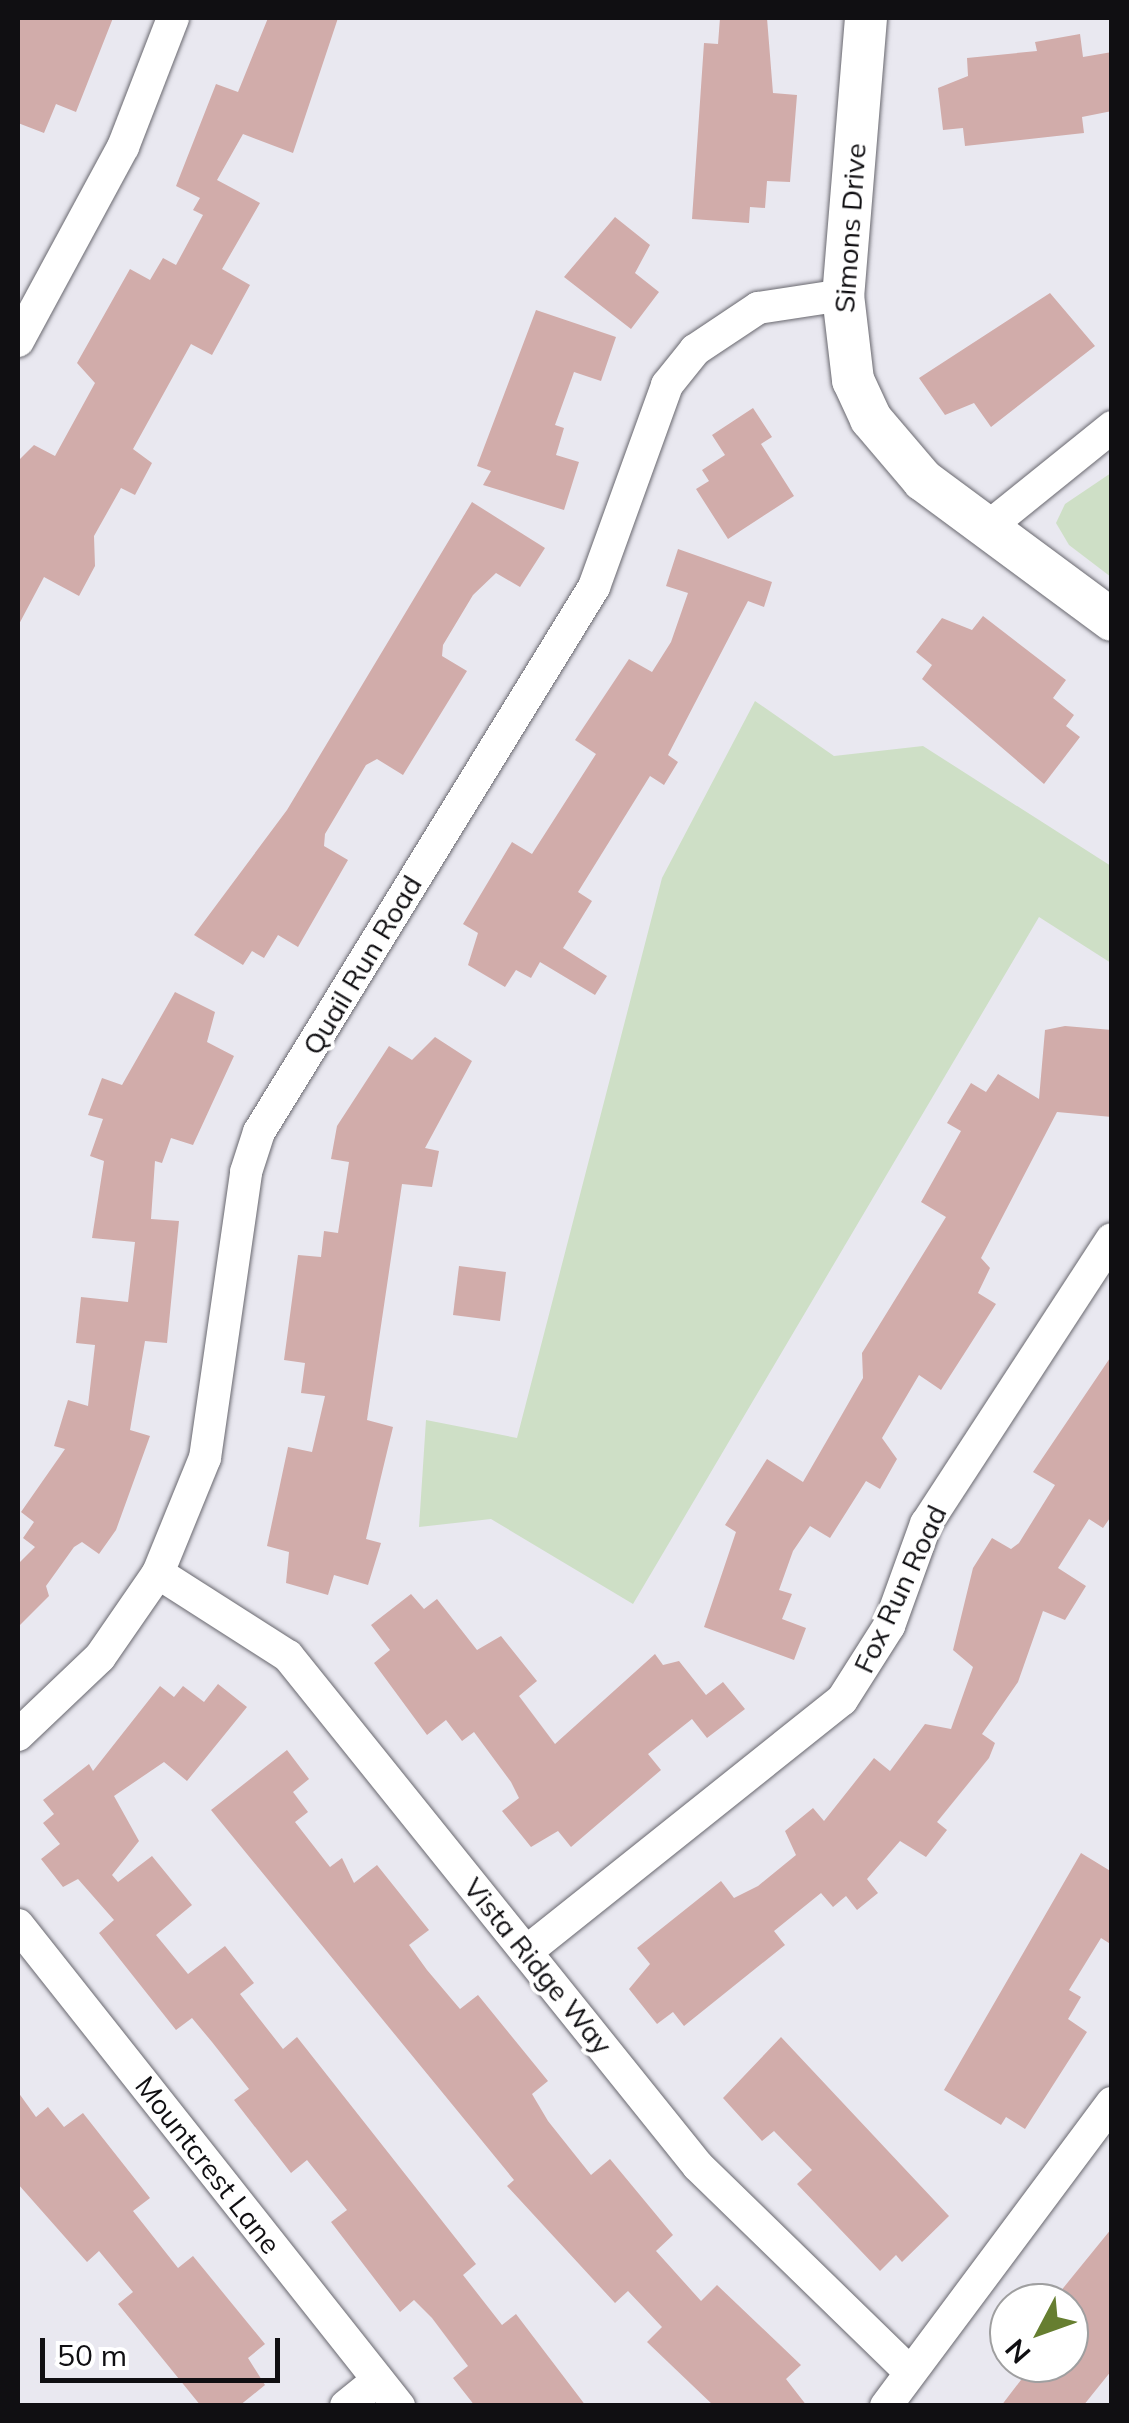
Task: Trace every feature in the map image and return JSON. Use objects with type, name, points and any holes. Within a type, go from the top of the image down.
[{"type":"street","points":[[18,341],[123,147],[173,18]]},
{"type":"street","name":"Simons Drive","points":[[866,18],[843,295],[854,380],[871,419],[923,480],[1112,620]]},
{"type":"street","name":"Quail Run Road","points":[[18,1735],[100,1657],[158,1574],[205,1458],[246,1172],[260,1132],[594,586],[667,385],[694,350],[758,308],[843,295]]},
{"type":"street","points":[[988,528],[1112,427]]},
{"type":"street","name":"Fox Run Road","points":[[526,1952],[842,1700],[889,1626],[926,1524],[1112,1239]]},
{"type":"street","name":"Vista Ridge Way","points":[[158,1574],[288,1656],[743,2216],[910,2372]]},
{"type":"street","name":"Mountcrest Lane","points":[[18,1925],[399,2406]]},
{"type":"street","points":[[886,2406],[1070,2171],[1112,2103]]},
{"type":"street","points":[[346,2406],[378,2380]]},
{"type":"green space","points":[[1111,473],[1111,577],[1069,545],[1056,523],[1065,504]]},
{"type":"green space","points":[[755,701],[834,756],[923,746],[1111,866],[1111,963],[1039,917],[633,1604],[491,1519],[419,1527],[426,1420],[517,1438],[662,878]]},
{"type":"building","points":[[18,18],[113,18],[76,112],[56,104],[44,133],[18,123]]},
{"type":"building","points":[[268,18],[338,18],[293,153],[243,134],[217,180],[260,203],[222,269],[250,285],[212,355],[191,344],[133,449],[152,463],[135,495],[121,488],[94,536],[95,566],[79,596],[44,577],[18,626],[18,461],[34,445],[55,456],[95,383],[77,363],[130,269],[150,280],[163,258],[176,265],[203,215],[193,210],[200,198],[176,186],[216,84],[238,92]]},
{"type":"building","points":[[720,18],[767,18],[773,93],[797,95],[790,182],[767,181],[765,208],[750,207],[749,223],[692,219],[704,43],[718,44]]},
{"type":"building","points":[[1080,34],[1083,57],[1112,52],[1112,111],[1082,117],[1084,133],[965,146],[963,128],[943,130],[938,88],[968,76],[967,58],[1037,51],[1035,42]]},
{"type":"building","points":[[615,217],[650,245],[635,273],[659,292],[631,329],[564,277]]},
{"type":"building","points":[[1050,293],[1095,346],[991,427],[974,403],[945,415],[919,378]]},
{"type":"building","points":[[536,310],[616,337],[601,381],[574,372],[555,425],[564,428],[556,455],[579,462],[564,510],[483,485],[491,471],[477,466]]},
{"type":"building","points":[[753,408],[772,437],[761,444],[794,496],[728,539],[696,489],[709,481],[702,470],[725,455],[712,435]]},
{"type":"building","points":[[472,502],[545,548],[520,587],[496,573],[473,595],[443,645],[442,656],[467,671],[403,775],[377,759],[366,765],[325,834],[324,846],[348,860],[298,947],[278,935],[264,958],[252,951],[243,965],[194,935],[287,810]]},
{"type":"building","points":[[678,549],[772,582],[764,607],[748,601],[668,755],[678,762],[664,785],[650,776],[578,892],[592,901],[563,948],[607,976],[595,995],[540,962],[531,978],[516,970],[505,987],[468,965],[478,933],[463,924],[512,842],[532,854],[596,754],[575,740],[629,659],[652,672],[671,642],[688,593],[666,586]]},
{"type":"building","points":[[983,616],[1066,680],[1053,698],[1074,715],[1066,726],[1080,737],[1044,784],[922,679],[932,665],[916,652],[942,618],[972,630]]},
{"type":"building","points":[[175,992],[215,1012],[207,1042],[234,1056],[193,1145],[171,1138],[162,1163],[155,1161],[151,1219],[179,1221],[167,1343],[145,1341],[130,1430],[150,1436],[116,1530],[99,1554],[82,1542],[74,1547],[46,1586],[49,1596],[18,1627],[18,1564],[35,1547],[23,1538],[34,1522],[21,1512],[65,1449],[54,1446],[68,1400],[88,1406],[95,1345],[76,1343],[81,1297],[128,1302],[135,1242],[92,1238],[104,1161],[90,1156],[103,1119],[88,1115],[102,1078],[122,1085]]},
{"type":"building","points":[[1065,1026],[1112,1030],[1112,1117],[1057,1112],[981,1258],[990,1268],[978,1293],[996,1304],[941,1390],[919,1375],[882,1438],[897,1459],[880,1489],[866,1481],[830,1538],[810,1526],[793,1551],[779,1590],[792,1594],[782,1619],[806,1628],[794,1660],[704,1627],[736,1532],[725,1525],[767,1459],[803,1482],[863,1378],[862,1353],[946,1217],[921,1202],[961,1131],[947,1123],[971,1083],[986,1092],[998,1074],[1039,1099],[1045,1030]]},
{"type":"building","points":[[435,1037],[472,1061],[425,1148],[439,1151],[432,1187],[402,1184],[367,1420],[393,1427],[366,1539],[381,1543],[368,1585],[334,1575],[328,1595],[286,1583],[289,1552],[267,1546],[288,1447],[312,1452],[325,1396],[301,1393],[305,1363],[284,1360],[298,1255],[321,1257],[324,1231],[338,1233],[349,1162],[331,1159],[337,1126],[389,1046],[412,1060]]},
{"type":"building","points":[[459,1266],[506,1272],[500,1321],[453,1315]]},
{"type":"building","points":[[1112,1355],[1112,1515],[1103,1528],[1089,1519],[1058,1568],[1086,1586],[1065,1620],[1043,1611],[1018,1682],[982,1734],[995,1743],[989,1758],[937,1822],[947,1830],[926,1857],[900,1841],[867,1879],[878,1893],[857,1910],[846,1896],[833,1907],[821,1893],[774,1931],[785,1945],[684,2026],[673,2012],[657,2024],[629,1989],[650,1964],[637,1948],[721,1881],[734,1898],[758,1886],[796,1855],[785,1831],[813,1808],[824,1821],[874,1758],[890,1771],[925,1724],[951,1729],[973,1667],[953,1650],[973,1568],[992,1538],[1011,1549],[1019,1543],[1055,1485],[1033,1472]]},
{"type":"building","points":[[411,1594],[424,1609],[437,1599],[477,1650],[501,1636],[537,1681],[519,1696],[555,1744],[655,1654],[663,1665],[679,1661],[706,1695],[723,1682],[745,1709],[707,1738],[692,1719],[648,1754],[661,1770],[571,1847],[558,1831],[531,1847],[502,1811],[519,1798],[474,1732],[462,1741],[446,1720],[427,1735],[374,1663],[390,1650],[371,1625]]},
{"type":"building","points":[[218,1684],[247,1707],[187,1781],[164,1762],[114,1796],[139,1841],[112,1875],[118,1882],[152,1856],[192,1905],[156,1935],[188,1974],[225,1946],[254,1983],[240,1994],[283,2049],[297,2037],[476,2264],[463,2275],[502,2325],[516,2314],[586,2406],[475,2406],[453,2378],[468,2366],[432,2318],[414,2300],[400,2312],[331,2222],[347,2210],[307,2160],[291,2173],[234,2100],[249,2089],[212,2042],[192,2018],[176,2030],[99,1933],[114,1920],[78,1879],[63,1887],[41,1859],[60,1844],[43,1823],[54,1814],[43,1800],[89,1764],[93,1771],[160,1686],[174,1697],[183,1686],[204,1702]]},
{"type":"building","points":[[287,1750],[309,1779],[293,1792],[308,1812],[295,1822],[330,1867],[342,1858],[354,1883],[377,1865],[429,1930],[409,1945],[427,1970],[460,2009],[478,1995],[548,2081],[532,2094],[548,2121],[591,2175],[610,2159],[673,2235],[656,2251],[701,2301],[717,2285],[801,2365],[786,2379],[807,2406],[714,2406],[647,2342],[662,2327],[628,2291],[615,2303],[507,2186],[514,2180],[211,1810]]},
{"type":"building","points":[[1081,1853],[1112,1872],[1112,1945],[1101,1938],[1069,1990],[1081,1997],[1068,2019],[1087,2032],[1025,2129],[1006,2117],[1001,2125],[944,2090]]},
{"type":"building","points":[[781,2037],[949,2216],[902,2262],[896,2255],[880,2271],[797,2184],[812,2170],[774,2131],[762,2141],[723,2098]]},
{"type":"building","points":[[18,2092],[36,2117],[48,2107],[64,2127],[83,2113],[150,2198],[133,2211],[178,2268],[193,2256],[265,2344],[248,2358],[265,2385],[239,2406],[201,2406],[118,2304],[133,2292],[99,2251],[87,2262],[18,2184]]},
{"type":"building","points":[[1112,2228],[1112,2370],[1083,2406],[1001,2406],[1019,2383],[1089,2383],[1089,2283],[1067,2283]]}]
